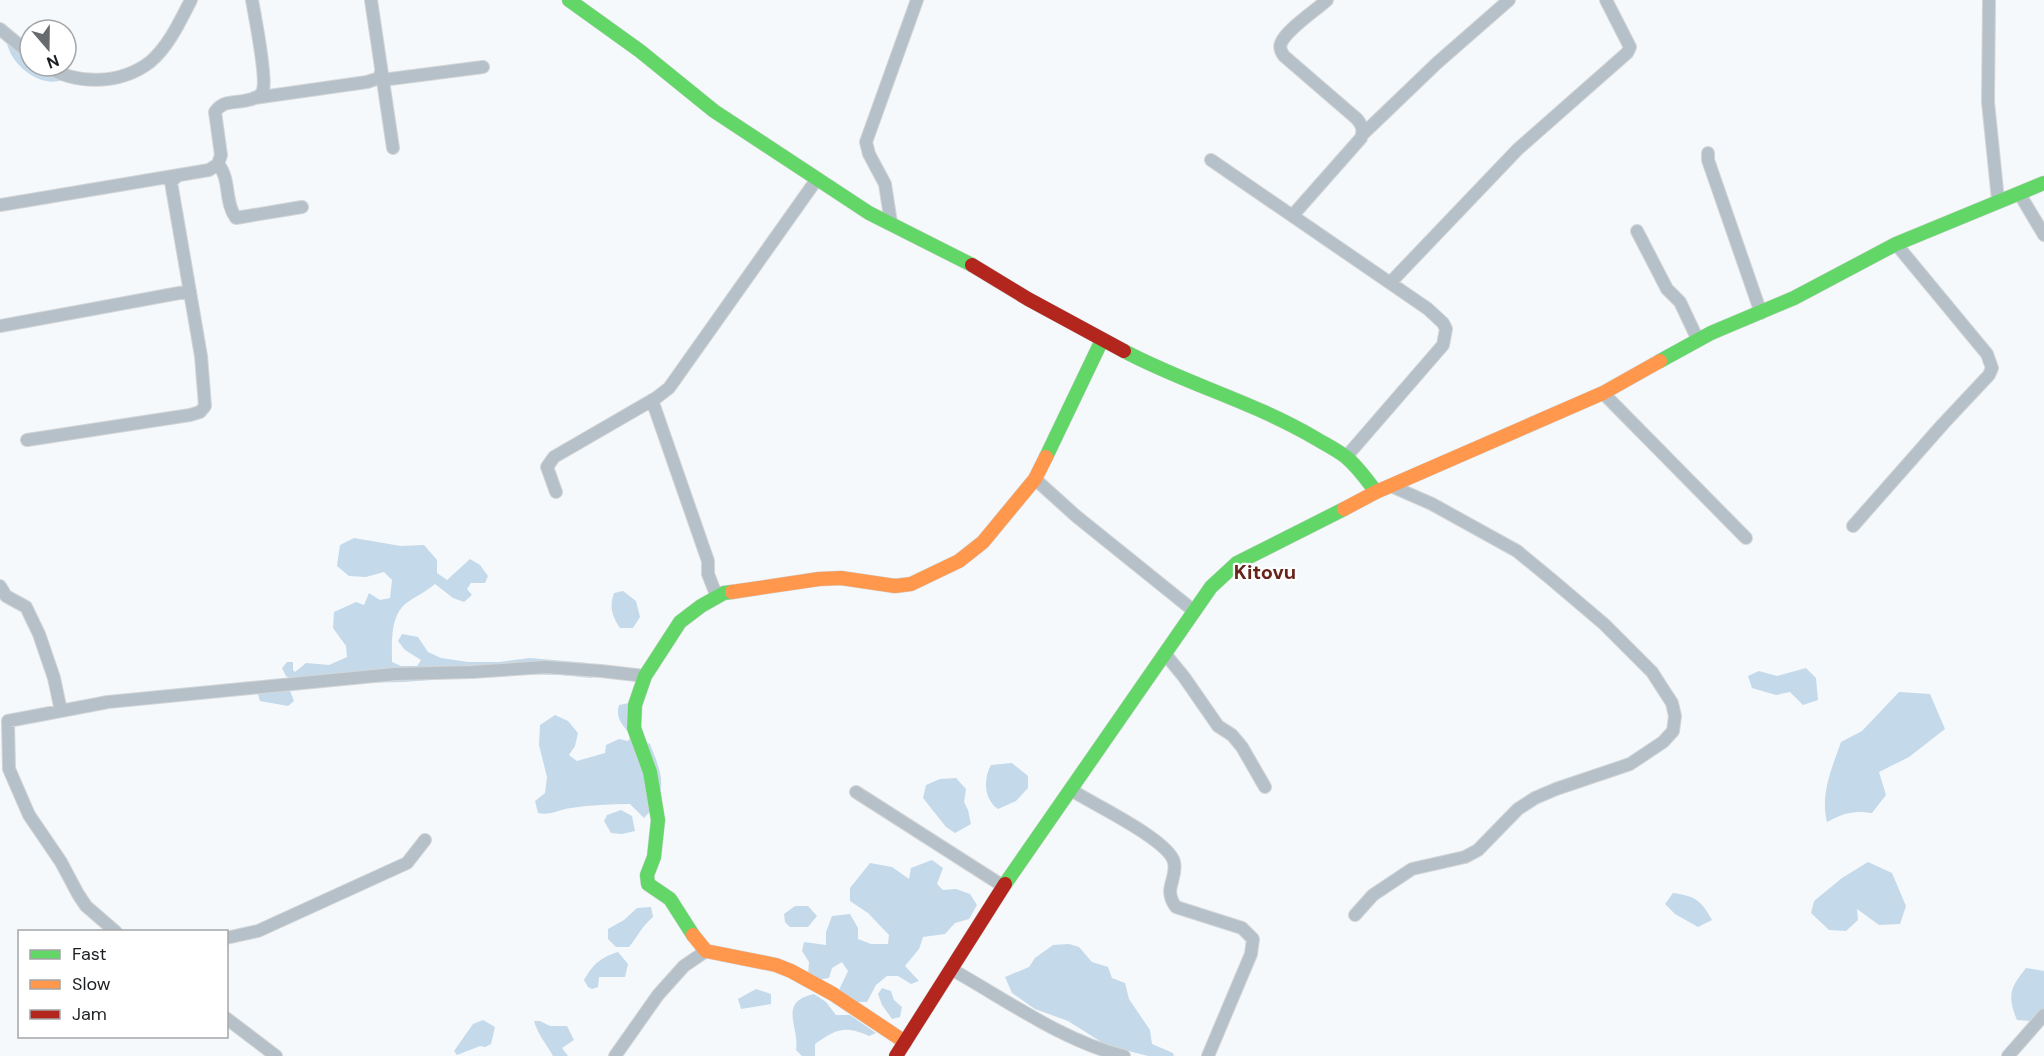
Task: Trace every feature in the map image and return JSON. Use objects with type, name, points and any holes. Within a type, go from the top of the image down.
[{"type":"street","points":[[74,78],[97,81],[120,77],[151,61],[171,37],[190,0]]},
{"type":"street","points":[[0,205],[209,170],[218,164],[221,155],[215,112],[219,106],[228,101],[248,100],[260,95],[264,90],[252,0]]},
{"type":"street","points":[[371,0],[393,148]]},
{"type":"street","points":[[569,0],[640,51],[714,111],[869,213],[963,260],[1102,340],[1150,364],[1261,409],[1320,440],[1346,457],[1364,475],[1376,492]]},
{"type":"street","points":[[891,223],[885,184],[869,154],[866,142],[917,0]]},
{"type":"street","points":[[1327,0],[1290,32],[1281,43],[1280,48],[1284,56],[1357,119],[1361,124],[1363,134]]},
{"type":"street","points":[[1293,215],[1363,134],[1437,63],[1509,0]]},
{"type":"street","points":[[1390,283],[1518,149],[1627,53],[1630,47],[1606,0]]},
{"type":"street","points":[[1989,0],[1988,102],[1998,200]]},
{"type":"street","points":[[0,29],[18,44]]},
{"type":"street","points":[[253,98],[367,82],[382,76],[483,67]]},
{"type":"street","points":[[1708,153],[1708,160],[1761,313]]},
{"type":"street","points":[[1211,160],[1428,309],[1446,329],[1443,345],[1346,457]]},
{"type":"street","points":[[218,164],[224,171],[230,210],[236,218],[302,207]]},
{"type":"street","points":[[27,440],[190,415],[200,412],[205,406],[201,356],[171,182],[177,176]]},
{"type":"street","points":[[556,492],[547,467],[554,457],[669,388],[817,179]]},
{"type":"street","points":[[896,1056],[1003,886],[1166,655],[1211,587],[1237,562],[1376,492],[1603,393],[1698,340],[1761,313],[1896,244],[1998,200],[2044,183]]},
{"type":"street","points":[[2019,193],[2044,235]]},
{"type":"street","points":[[1637,231],[1667,289],[1680,302],[1698,340]]},
{"type":"street","points":[[1853,526],[1989,375],[1992,368],[1987,354],[1896,244]]},
{"type":"street","points":[[0,326],[190,291]]},
{"type":"street","points":[[906,1042],[832,994],[791,971],[777,965],[706,951],[689,930],[675,906],[646,880],[654,857],[658,820],[650,772],[634,728],[635,705],[645,676],[680,622],[700,606],[724,593],[819,579],[841,578],[895,586],[911,584],[959,561],[983,542],[1035,479],[1102,340]]},
{"type":"street","points":[[1603,393],[1746,538]]},
{"type":"street","points":[[652,400],[708,561],[708,574],[717,597]]},
{"type":"street","points":[[1035,479],[1194,611]]},
{"type":"street","points":[[1355,915],[1373,895],[1412,869],[1465,857],[1478,850],[1518,809],[1535,798],[1630,764],[1664,742],[1673,731],[1675,716],[1672,703],[1652,672],[1604,624],[1551,579],[1516,551],[1432,504],[1390,486]]},
{"type":"street","points":[[0,586],[6,596],[26,607],[35,625],[54,678],[61,711]]},
{"type":"street","points":[[1166,655],[1218,726],[1232,735],[1242,747],[1265,787]]},
{"type":"street","points":[[114,930],[86,906],[61,862],[29,815],[9,770],[8,722],[108,702],[395,674],[546,667],[645,676]]},
{"type":"street","points":[[1071,790],[1136,828],[1169,852],[1175,864],[1169,890],[1171,900],[1176,907],[1242,928],[1253,939],[1251,954],[1208,1056]]},
{"type":"street","points":[[856,792],[1003,886]]},
{"type":"street","points":[[228,938],[258,931],[407,863],[425,840]]},
{"type":"street","points":[[615,1056],[658,995],[684,966],[706,951]]},
{"type":"street","points":[[951,969],[1057,1029],[1101,1050],[1124,1056]]},
{"type":"street","points":[[2008,1056],[2044,1015]]},
{"type":"street","points":[[228,1020],[276,1056]]},
{"type":"shaded area","points":[[12,42],[18,47],[18,64],[14,59],[7,43]]},
{"type":"shaded area","points":[[36,78],[62,80],[53,82]]},
{"type":"shaded area","points":[[354,538],[401,546],[424,545],[437,560],[437,573],[447,580],[470,559],[480,565],[488,576],[485,583],[471,583],[467,589],[472,595],[464,602],[453,598],[435,584],[403,606],[394,625],[392,662],[401,666],[417,666],[421,660],[405,650],[398,641],[402,634],[418,637],[428,652],[441,658],[468,662],[499,662],[530,658],[588,663],[598,675],[591,678],[507,674],[404,682],[300,684],[286,676],[282,668],[287,662],[293,662],[295,672],[306,663],[329,665],[347,657],[346,646],[333,628],[334,612],[356,602],[364,605],[369,593],[380,600],[390,598],[392,580],[384,572],[366,577],[349,576],[337,566],[340,545]]},
{"type":"shaded area","points":[[623,591],[636,601],[640,617],[633,628],[620,628],[612,611],[614,593]]},
{"type":"shaded area","points":[[1806,668],[1816,678],[1818,700],[1803,705],[1790,692],[1776,695],[1752,688],[1748,676],[1759,671],[1777,676]]},
{"type":"shaded area","points":[[289,688],[294,701],[288,706],[260,701],[257,691]]},
{"type":"shaded area","points":[[1899,692],[1930,694],[1945,729],[1909,757],[1879,772],[1886,795],[1872,813],[1849,813],[1827,822],[1826,791],[1841,742],[1862,731]]},
{"type":"shaded area","points":[[629,703],[642,740],[650,744],[660,774],[658,799],[644,818],[630,804],[586,806],[547,814],[538,813],[535,801],[545,793],[547,777],[539,745],[540,725],[555,715],[568,721],[578,733],[575,746],[569,755],[577,761],[605,753],[606,745],[619,739],[628,741],[632,735],[621,722],[618,710],[619,705]]},
{"type":"shaded area","points":[[1012,763],[1028,776],[1028,788],[1016,801],[998,809],[990,800],[986,789],[988,771],[991,765]]},
{"type":"shaded area","points":[[956,778],[966,789],[964,802],[971,824],[955,833],[946,827],[923,798],[926,785],[940,779]]},
{"type":"shaded area","points":[[621,810],[632,816],[635,831],[622,834],[611,833],[604,821],[607,815]]},
{"type":"shaded area","points":[[932,860],[943,868],[937,884],[943,890],[956,889],[970,894],[977,905],[969,919],[955,923],[945,934],[923,937],[919,949],[905,966],[919,981],[911,984],[898,976],[887,976],[876,985],[867,1002],[855,1002],[838,992],[848,971],[842,962],[832,968],[829,978],[817,980],[808,975],[809,962],[802,951],[804,942],[826,945],[826,932],[832,916],[850,914],[858,928],[858,939],[871,944],[888,944],[889,935],[868,913],[850,901],[850,888],[870,863],[892,867],[909,879],[911,868]]},
{"type":"shaded area","points":[[1868,862],[1892,873],[1906,906],[1900,924],[1879,925],[1857,909],[1858,920],[1846,931],[1829,930],[1811,913],[1814,901],[1842,878]]},
{"type":"shaded area","points":[[1673,893],[1697,900],[1712,920],[1698,927],[1675,914],[1665,904]]},
{"type":"shaded area","points":[[795,906],[808,906],[817,916],[808,927],[790,927],[785,922],[784,914]]},
{"type":"shaded area","points":[[651,907],[653,917],[629,947],[616,947],[608,939],[608,929],[624,920],[637,908]]},
{"type":"shaded area","points":[[1069,944],[1079,947],[1092,962],[1108,967],[1112,978],[1125,983],[1129,999],[1150,1030],[1152,1044],[1173,1053],[1174,1056],[1148,1056],[1106,1045],[1068,1021],[1035,1009],[1012,993],[1005,977],[1029,967],[1035,958],[1053,945]]},
{"type":"shaded area","points":[[618,952],[628,964],[625,977],[599,977],[598,987],[592,989],[588,987],[584,980],[594,965]]},
{"type":"shaded area","points":[[2026,968],[2044,971],[2044,1022],[2017,1020],[2014,1011],[2011,998],[2013,987]]},
{"type":"shaded area","points":[[882,988],[891,991],[894,1000],[902,1007],[900,1017],[892,1019],[882,1005],[878,994]]},
{"type":"shaded area","points":[[756,989],[771,994],[771,1004],[741,1009],[738,999]]},
{"type":"shaded area","points":[[814,994],[826,1002],[836,1015],[850,1015],[876,1033],[869,1036],[853,1030],[841,1030],[815,1044],[815,1056],[802,1056],[796,1050],[793,1009],[796,1003],[803,998]]},
{"type":"shaded area","points":[[483,1020],[495,1027],[491,1044],[457,1055],[454,1051],[473,1024]]},
{"type":"shaded area","points":[[534,1021],[550,1026],[567,1026],[574,1040],[562,1048],[568,1056],[553,1056]]},
{"type":"traffic: fast","points":[[569,0],[640,51],[714,111],[869,213],[972,265]]},
{"type":"traffic: fast","points":[[1660,361],[1711,333],[1794,298],[1896,244],[2044,183]]},
{"type":"traffic: fast","points":[[1046,457],[1102,340]]},
{"type":"traffic: fast","points":[[1124,351],[1292,425],[1335,449],[1358,469],[1376,492]]},
{"type":"traffic: fast","points":[[1005,884],[1211,587],[1237,563],[1344,509]]},
{"type":"traffic: fast","points":[[693,935],[670,899],[648,884],[647,875],[654,857],[658,820],[650,772],[634,728],[635,705],[645,676],[680,622],[701,606],[724,593],[732,592]]},
{"type":"traffic: slow","points":[[1344,509],[1376,492],[1603,393],[1660,361]]},
{"type":"traffic: slow","points":[[732,592],[819,579],[841,578],[895,586],[911,584],[959,561],[983,542],[1035,479],[1046,457]]},
{"type":"traffic: slow","points":[[693,935],[706,951],[776,965],[791,971],[833,994],[905,1042]]},
{"type":"traffic: jam","points":[[972,265],[1028,299],[1124,351]]},
{"type":"traffic: jam","points":[[896,1056],[1005,884]]},
{"type":"district","name":"Kitovu","points":[[1265,572]]}]
